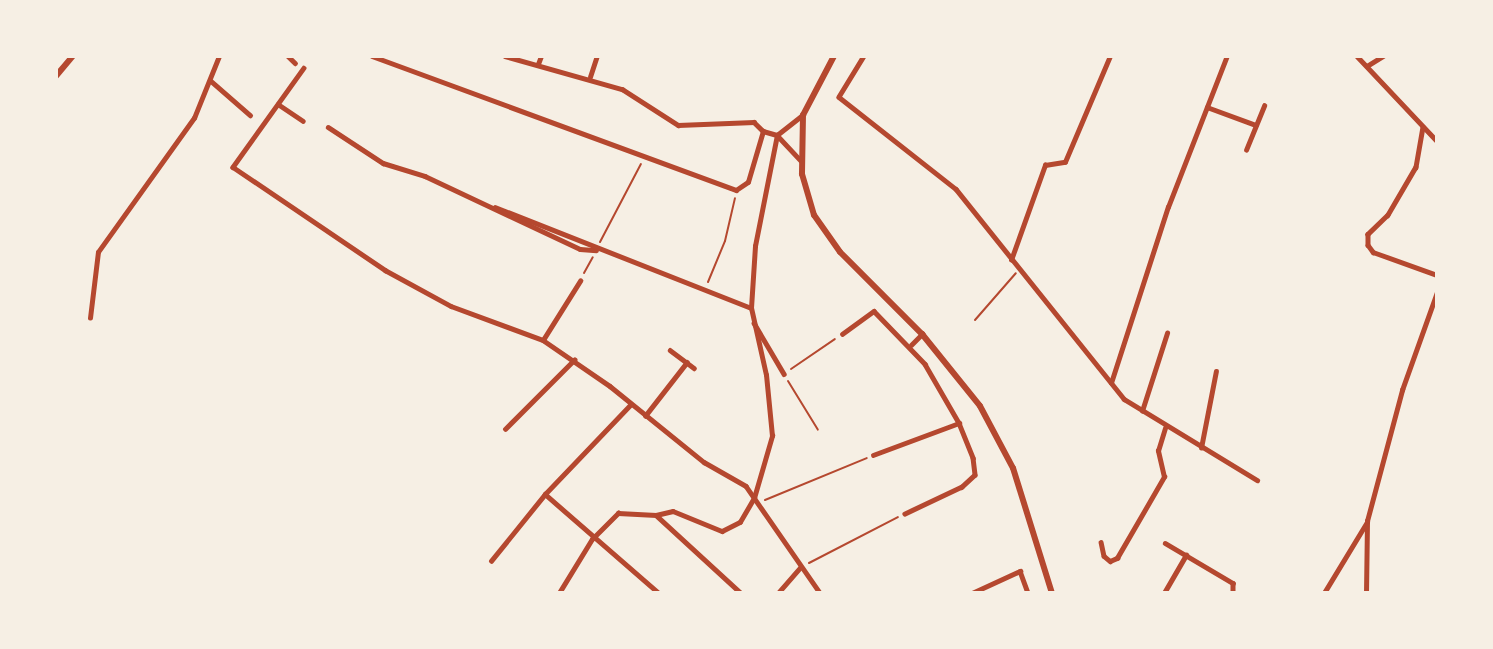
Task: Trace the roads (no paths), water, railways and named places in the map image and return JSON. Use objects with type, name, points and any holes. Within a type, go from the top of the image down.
[{"type":"main road","points":[[56,76],[73,56]]},
{"type":"main road","points":[[834,56],[803,115],[801,161],[806,193],[826,234],[922,334],[980,406],[1013,468],[1052,593]]},
{"type":"street","points":[[90,318],[97,252],[168,158],[211,81],[219,56]]},
{"type":"street","points":[[288,56],[295,63]]},
{"type":"street","points":[[372,56],[736,190],[748,182],[763,131]]},
{"type":"street","points":[[505,56],[590,77],[635,96],[678,125],[743,120],[754,122],[763,131],[777,135],[801,161]]},
{"type":"street","points":[[538,64],[541,56]]},
{"type":"street","points":[[590,77],[597,56]]},
{"type":"street","points":[[864,56],[839,97],[941,174],[1110,384],[1166,428],[1257,480]]},
{"type":"street","points":[[1012,260],[1045,165],[1065,162],[1110,56]]},
{"type":"street","points":[[1110,384],[1168,207],[1227,56]]},
{"type":"street","points":[[1357,56],[1437,141]]},
{"type":"street","points":[[1367,66],[1382,56]]},
{"type":"street","points":[[304,68],[233,167],[385,270],[451,306],[543,340],[574,360],[704,462],[746,486],[800,568],[820,593]]},
{"type":"street","points":[[211,81],[250,115]]},
{"type":"street","points":[[278,104],[303,121]]},
{"type":"street","points":[[1246,150],[1264,106]]},
{"type":"street","points":[[1207,107],[1256,125]]},
{"type":"street","points":[[559,593],[593,539],[618,513],[656,515],[673,511],[722,531],[740,522],[756,501],[772,436],[766,375],[751,308],[755,246],[777,135],[803,115]]},
{"type":"street","points":[[328,127],[383,163],[425,176],[495,207],[538,220],[596,250],[751,308]]},
{"type":"street","points":[[1423,127],[1416,167],[1388,215],[1368,234],[1368,245],[1373,252],[1437,275]]},
{"type":"street","points":[[543,340],[580,281]]},
{"type":"street","points":[[1366,593],[1367,521],[1402,390],[1437,292]]},
{"type":"street","points":[[842,334],[874,311],[911,345],[959,423],[974,458],[975,475],[962,487],[905,514]]},
{"type":"street","points":[[753,322],[784,374]]},
{"type":"street","points":[[1142,411],[1167,333]]},
{"type":"street","points":[[911,345],[922,334]]},
{"type":"street","points":[[670,350],[694,368]]},
{"type":"street","points":[[505,429],[574,360]]},
{"type":"street","points":[[645,416],[687,362]]},
{"type":"street","points":[[1201,448],[1216,371]]},
{"type":"street","points":[[492,561],[545,494],[631,404]]},
{"type":"street","points":[[873,455],[959,423]]},
{"type":"street","points":[[1101,542],[1104,556],[1110,561],[1117,558],[1164,477],[1158,451],[1166,428]]},
{"type":"street","points":[[545,494],[593,539],[659,593]]},
{"type":"street","points":[[656,515],[741,593]]},
{"type":"street","points":[[1324,593],[1367,521]]},
{"type":"street","points":[[1165,543],[1233,583],[1234,591]]},
{"type":"street","points":[[1164,593],[1186,555]]},
{"type":"street","points":[[778,593],[800,568]]},
{"type":"street","points":[[972,593],[1020,571],[1028,593]]}]
